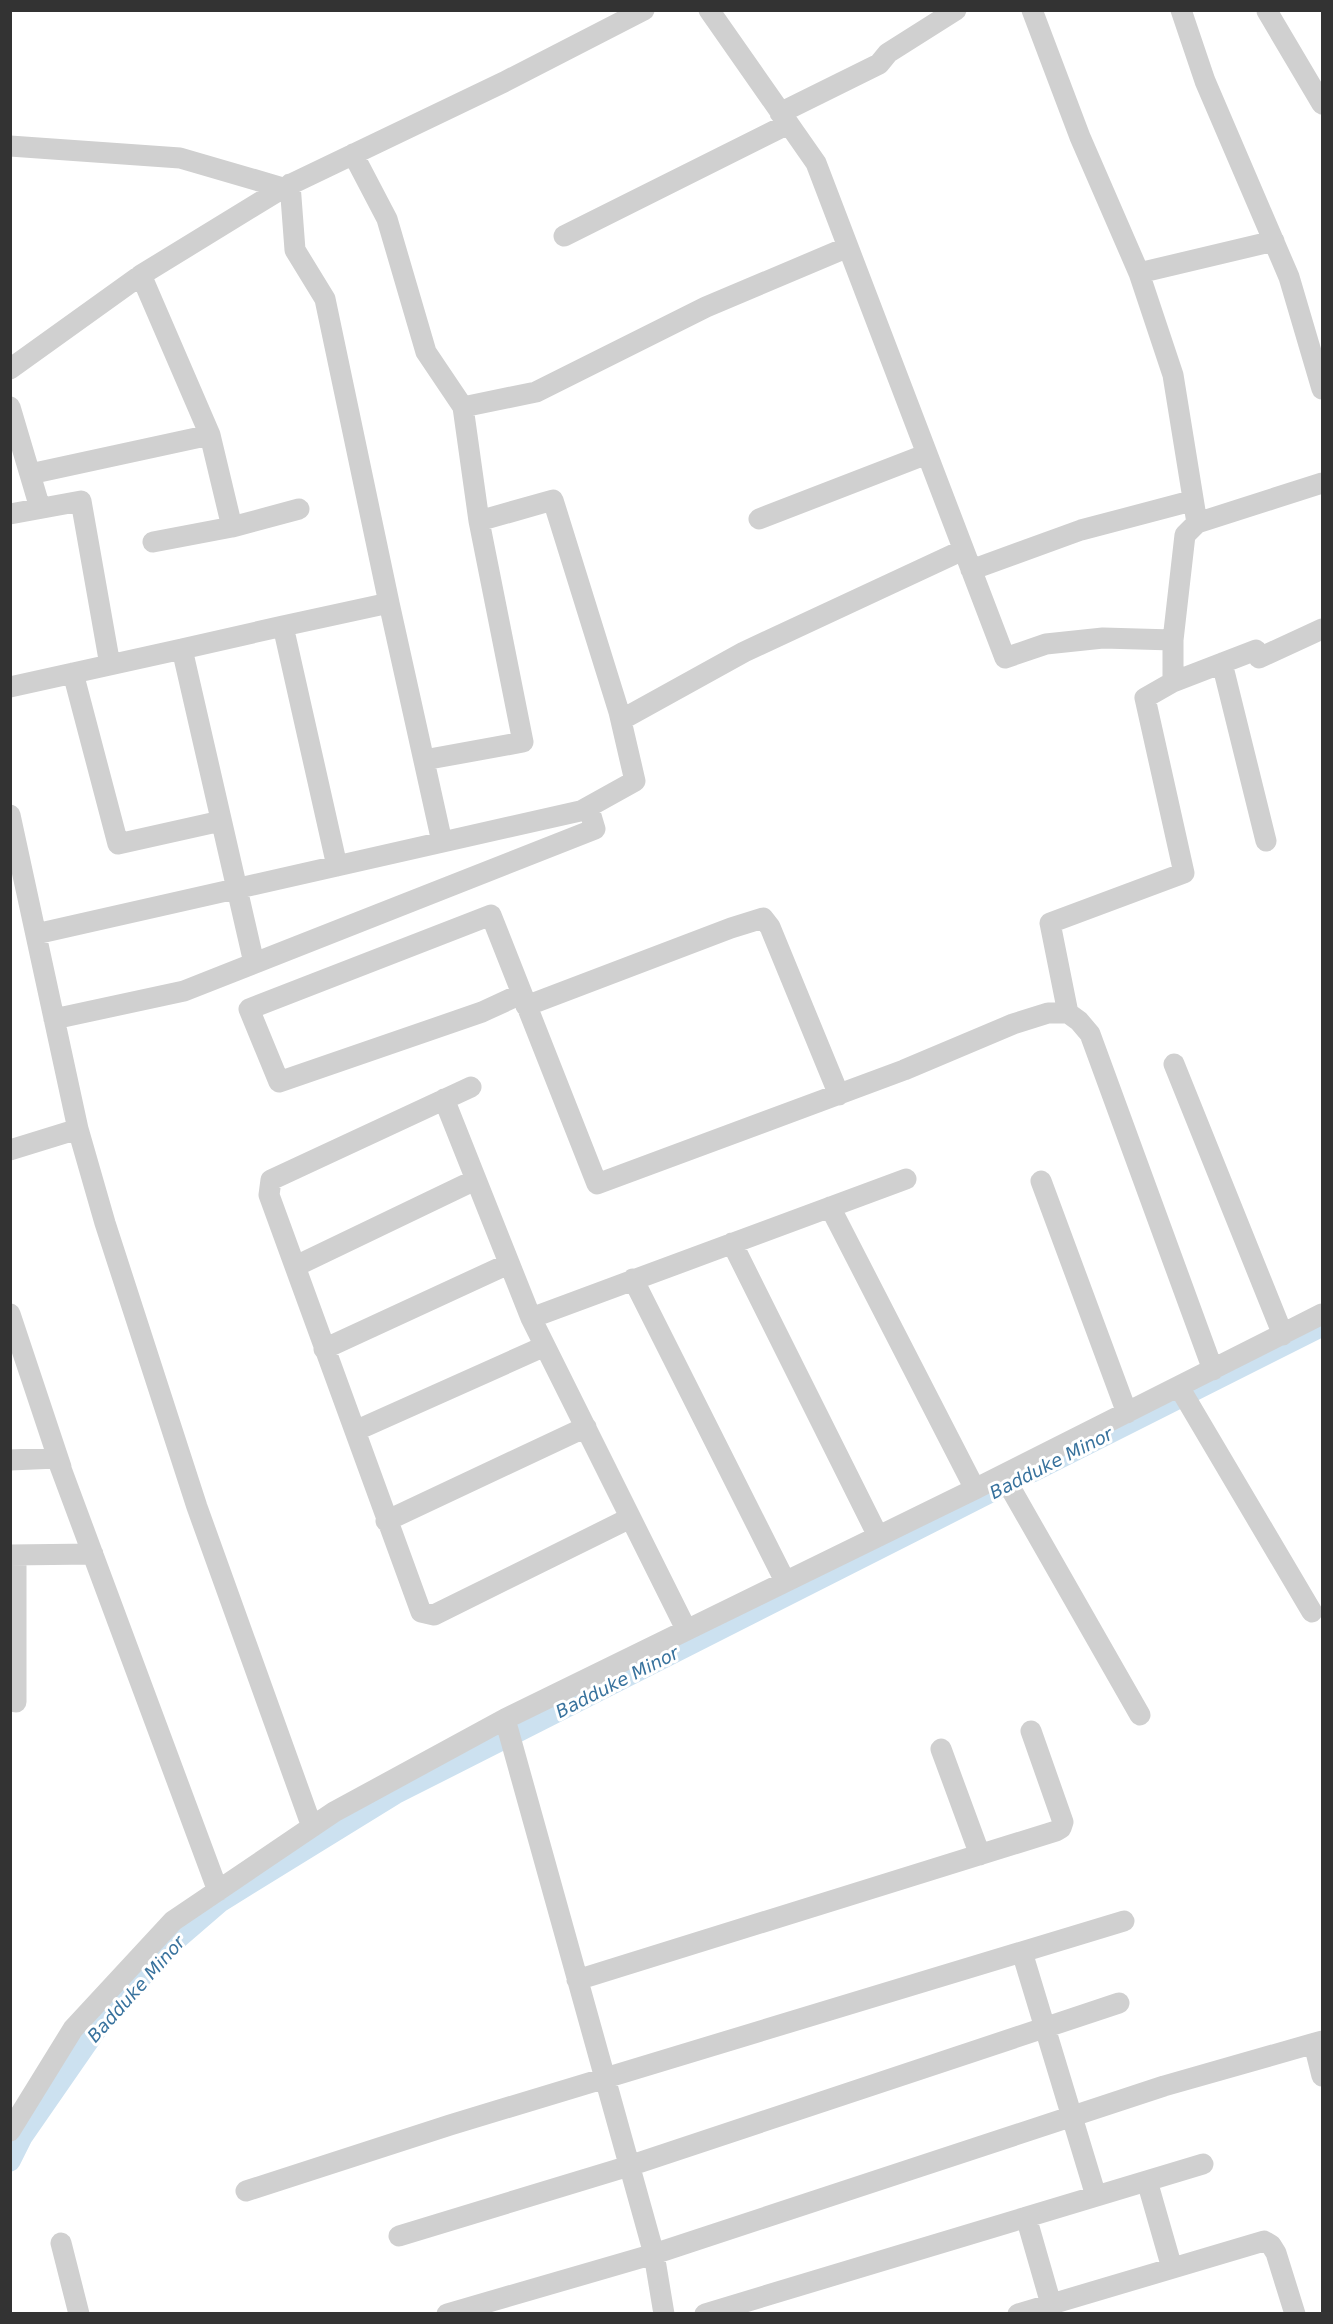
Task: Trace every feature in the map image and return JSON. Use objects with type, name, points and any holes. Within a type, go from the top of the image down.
[{"type":"street","points":[[10,369],[141,274],[286,186],[644,10]]},
{"type":"street","points":[[708,10],[816,164],[1005,658],[1046,644],[1103,638],[1173,640]]},
{"type":"street","points":[[564,236],[784,118],[879,64],[888,53],[956,10]]},
{"type":"street","points":[[1032,10],[1080,137],[1139,273],[1173,375],[1191,501],[1197,523]]},
{"type":"street","points":[[1181,10],[1205,81],[1289,277],[1323,389]]},
{"type":"street","points":[[1267,11],[1323,104]]},
{"type":"street","points":[[10,146],[180,158],[286,186]]},
{"type":"street","points":[[353,154],[387,219],[426,352],[463,407],[479,521],[523,741],[424,760]]},
{"type":"street","points":[[286,186],[295,250],[325,299],[442,842]]},
{"type":"street","points":[[1139,273],[1274,241]]},
{"type":"street","points":[[463,407],[536,392],[706,307],[848,247]]},
{"type":"street","points":[[141,274],[210,435],[232,527]]},
{"type":"street","points":[[10,407],[40,508]]},
{"type":"street","points":[[30,474],[210,435]]},
{"type":"street","points":[[759,519],[927,454]]},
{"type":"street","points":[[1173,682],[1173,640],[1185,535],[1197,523],[1323,483]]},
{"type":"street","points":[[479,521],[553,500],[621,720],[635,781],[581,811]]},
{"type":"street","points":[[10,514],[81,501],[110,665]]},
{"type":"street","points":[[971,570],[1081,530],[1191,501]]},
{"type":"street","points":[[153,542],[232,527],[299,509]]},
{"type":"street","points":[[621,720],[744,651],[963,550]]},
{"type":"street","points":[[10,687],[389,603]]},
{"type":"street","points":[[283,626],[337,866]]},
{"type":"street","points":[[1068,1013],[1050,923],[1184,873],[1145,698],[1173,682],[1222,663],[1256,650],[1259,658],[1323,629]]},
{"type":"street","points":[[182,649],[254,963]]},
{"type":"street","points":[[1222,663],[1266,841]]},
{"type":"street","points":[[74,673],[118,844],[221,821]]},
{"type":"street","points":[[36,934],[589,809],[595,829],[184,991],[54,1019]]},
{"type":"street","points":[[10,816],[78,1129],[105,1222],[197,1507],[312,1827]]},
{"type":"street","points":[[839,1095],[770,927],[763,918],[524,1000],[482,1012],[279,1082],[249,1009],[491,915],[524,1000],[597,1184],[839,1095],[1013,1024],[1048,1013],[1068,1013],[1079,1021],[1090,1034],[1213,1370]]},
{"type":"street","points":[[1174,1064],[1283,1335]]},
{"type":"street","points":[[471,1087],[271,1180],[269,1195],[386,1521],[421,1612],[434,1615],[630,1518]]},
{"type":"street","points":[[444,1099],[531,1318],[686,1629]]},
{"type":"street","points":[[10,1150],[78,1129]]},
{"type":"street","points":[[531,1318],[906,1179]]},
{"type":"street","points":[[296,1266],[475,1180]]},
{"type":"street","points":[[1041,1181],[1127,1413]]},
{"type":"street","points":[[830,1207],[975,1489]]},
{"type":"street","points":[[732,1243],[878,1536]]},
{"type":"street","points":[[324,1349],[508,1264]]},
{"type":"street","points":[[633,1279],[785,1581]]},
{"type":"street","points":[[10,1314],[19,1365],[61,1467],[218,1891]]},
{"type":"street","points":[[10,2131],[73,2029],[173,1921],[334,1812],[505,1720],[686,1629],[975,1489],[1323,1314]]},
{"type":"street","points":[[355,1431],[545,1346]]},
{"type":"street","points":[[1179,1387],[1312,1612]]},
{"type":"street","points":[[386,1521],[586,1427]]},
{"type":"street","points":[[10,1460],[57,1458],[61,1467]]},
{"type":"street","points":[[1003,1475],[1140,1714]]},
{"type":"street","points":[[16,1702],[13,1555],[93,1554]]},
{"type":"street","points":[[505,1720],[654,2254],[664,2313]]},
{"type":"street","points":[[577,1980],[1061,1828],[1063,1822],[1031,1731]]},
{"type":"street","points":[[940,1749],[980,1855]]},
{"type":"street","points":[[246,2191],[450,2125],[1124,1921]]},
{"type":"street","points":[[1022,1952],[1096,2196]]},
{"type":"street","points":[[399,2236],[629,2166],[1119,2003]]},
{"type":"street","points":[[447,2313],[654,2254],[1164,2086],[1318,2042],[1323,2076]]},
{"type":"street","points":[[705,2313],[1203,2164]]},
{"type":"street","points":[[1147,2181],[1172,2268]]},
{"type":"street","points":[[1026,2217],[1051,2304]]},
{"type":"street","points":[[1018,2313],[1264,2241],[1271,2245],[1276,2253],[1295,2313]]},
{"type":"street","points":[[62,2243],[79,2313]]},
{"type":"waterway","name":"Badduke Minor","points":[[1032,1472],[1322,1326]]},
{"type":"waterway","name":"Badduke Minor","points":[[10,2161],[22,2137],[101,2023],[169,1946],[220,1902],[395,1794],[1001,1487]]}]
